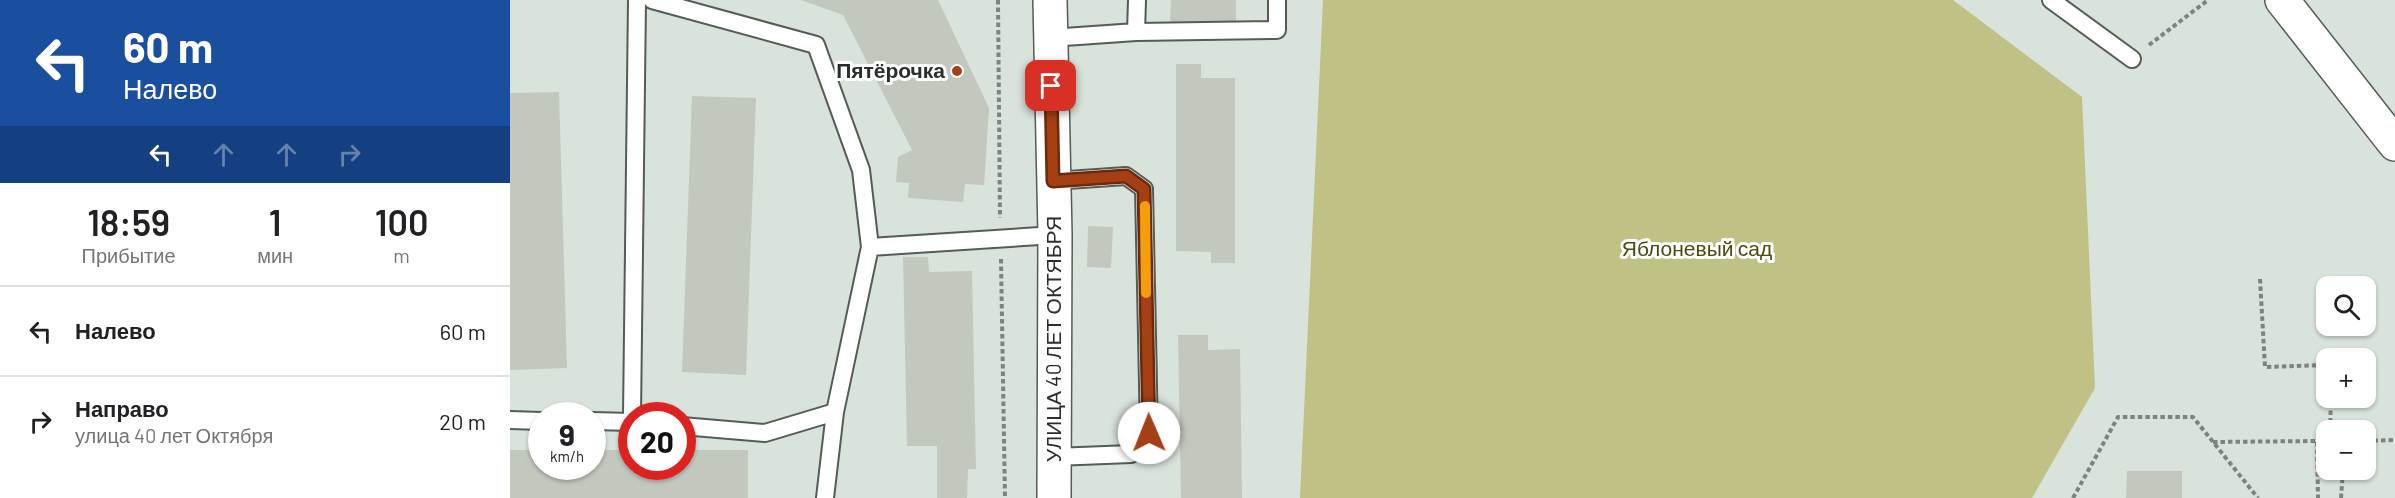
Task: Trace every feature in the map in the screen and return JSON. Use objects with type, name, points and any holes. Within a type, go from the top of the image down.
[{"type":"street","name":"УЛИЦА 40 ЛЕТ ОКТЯБРЯ","points":[[1050,0],[1055,235],[1054,498]]},
{"type":"street","points":[[2282,0],[2395,144]]},
{"type":"lane","points":[[632,402],[637,0]]},
{"type":"lane","points":[[652,0],[816,45],[861,170],[870,247],[835,412],[825,498]]},
{"type":"lane","points":[[1136,32],[1137,0]]},
{"type":"lane","points":[[1050,38],[1136,32],[1277,30],[1277,0]]},
{"type":"lane","points":[[2051,0],[2132,58]]},
{"type":"lane","points":[[1053,181],[1126,176],[1144,189],[1149,433],[1131,454],[1054,458]]},
{"type":"lane","points":[[870,247],[1055,235]]},
{"type":"lane","points":[[696,427],[765,433],[835,412]]},
{"type":"lane","points":[[510,420],[528,421]]},
{"type":"path","points":[[2132,58],[2208,0]]},
{"type":"path","points":[[2260,279],[2265,367],[2316,365]]},
{"type":"path","points":[[2073,498],[2118,417],[2193,417],[2258,498]]},
{"type":"path","points":[[2376,441],[2395,440]]},
{"type":"path","points":[[2213,442],[2316,441]]},
{"type":"path","points":[[2318,480],[2318,498]]},
{"type":"path","points":[[2341,498],[2342,480]]},
{"type":"green space","name":"Яблоневый сад","points":[[1323,0],[1953,0],[2082,97],[2095,388],[2032,498],[1300,498]]},
{"type":"building","points":[[801,0],[938,0],[989,108],[984,185],[965,184],[963,202],[908,198],[909,183],[896,182],[898,157],[912,150],[843,15]]},
{"type":"building","points":[[1171,0],[1236,0],[1236,22],[1170,22]]},
{"type":"building","points":[[1176,64],[1201,64],[1201,78],[1235,78],[1235,263],[1211,263],[1211,252],[1176,251]]},
{"type":"building","points":[[559,92],[567,368],[510,370],[510,93]]},
{"type":"building","points":[[692,96],[756,98],[746,375],[682,372]]},
{"type":"building","points":[[1088,226],[1113,227],[1111,268],[1087,267]]},
{"type":"building","points":[[903,257],[928,257],[929,272],[972,271],[976,469],[968,469],[967,498],[937,498],[937,446],[907,446]]},
{"type":"building","points":[[1178,335],[1208,335],[1208,350],[1240,349],[1242,498],[1181,498]]},
{"type":"building","points":[[510,450],[528,450],[528,480],[606,480],[606,450],[618,450],[618,480],[696,480],[696,450],[748,450],[748,498],[510,498]]},
{"type":"building","points":[[2127,471],[2182,471],[2182,498],[2126,498]]},
{"type":"slow traffic","points":[[1145,206],[1146,293]]},
{"type":"place","name":"Пятёрочка","points":[[957,71]]},
{"type":"route","points":[[1051,86],[1053,181],[1126,176],[1144,189],[1149,433]]}]
